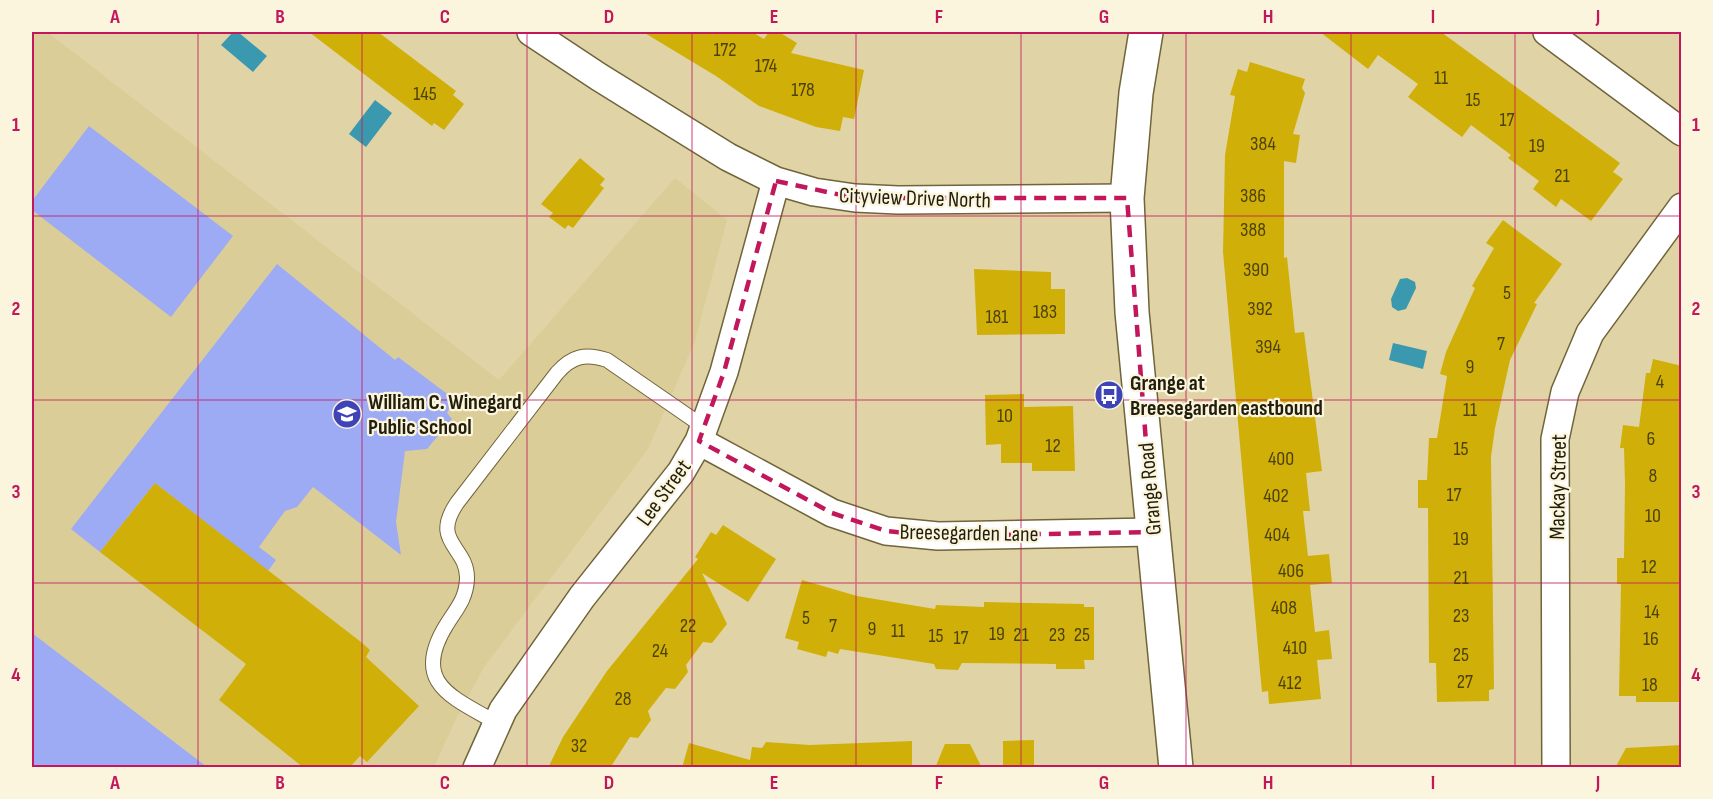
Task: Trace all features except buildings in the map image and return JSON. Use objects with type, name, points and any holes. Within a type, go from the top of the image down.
[{"type":"main road","name":"Grange Road","points":[[1146,32],[1136,93],[1127,198],[1132,312],[1176,768]]},
{"type":"street","name":"Cityview Drive North","points":[[531,32],[728,157],[776,181],[814,192],[855,198],[1127,198]]},
{"type":"street","points":[[1547,32],[1682,132]]},
{"type":"street","name":"Lee Street","points":[[477,768],[502,711],[582,597],[681,472],[701,434],[724,372],[776,181]]},
{"type":"street","name":"Mackay Street","points":[[1556,768],[1555,439],[1565,392],[1590,333],[1682,207]]},
{"type":"street","name":"Breesegarden Lane","points":[[701,434],[832,513],[886,531],[938,536],[1153,532]]},
{"type":"lane","points":[[496,723],[445,693],[432,664],[436,644],[465,599],[466,566],[449,542],[446,530],[449,515],[457,503],[566,363],[579,356],[594,356],[607,360],[701,434]]},
{"type":"highlighted area","points":[[776,181],[855,198],[1127,198],[1153,532],[938,536],[886,531],[832,513],[699,441],[724,372]]},
{"type":"shaded area","name":"William C. Winegard Public School","points":[[32,32],[47,32],[499,380],[675,178],[727,220],[695,341],[648,449],[484,667],[434,767],[207,767],[32,633]]},
{"type":"shaded area","points":[[233,32],[238,32],[267,56],[253,72],[221,45]]},
{"type":"shaded area","points":[[375,100],[392,113],[366,147],[349,134]]},
{"type":"shaded area","points":[[89,126],[233,236],[171,317],[32,210],[32,201]]},
{"type":"shaded area","points":[[277,264],[395,360],[398,357],[454,399],[447,413],[452,419],[427,449],[405,451],[396,522],[401,555],[313,487],[297,507],[285,511],[259,547],[276,560],[268,571],[155,483],[100,552],[71,529]]},
{"type":"shaded area","points":[[1407,278],[1415,282],[1416,288],[1406,309],[1398,311],[1392,307],[1391,299],[1400,279]]},
{"type":"shaded area","points":[[1393,343],[1427,351],[1423,369],[1389,360]]},
{"type":"shaded area","points":[[32,633],[207,767],[32,767]]},
{"type":"place","name":"Grange at Breesegarden eastbound","points":[[1109,395]]},
{"type":"place","name":"William C. Winegard Public School","points":[[347,414]]}]
